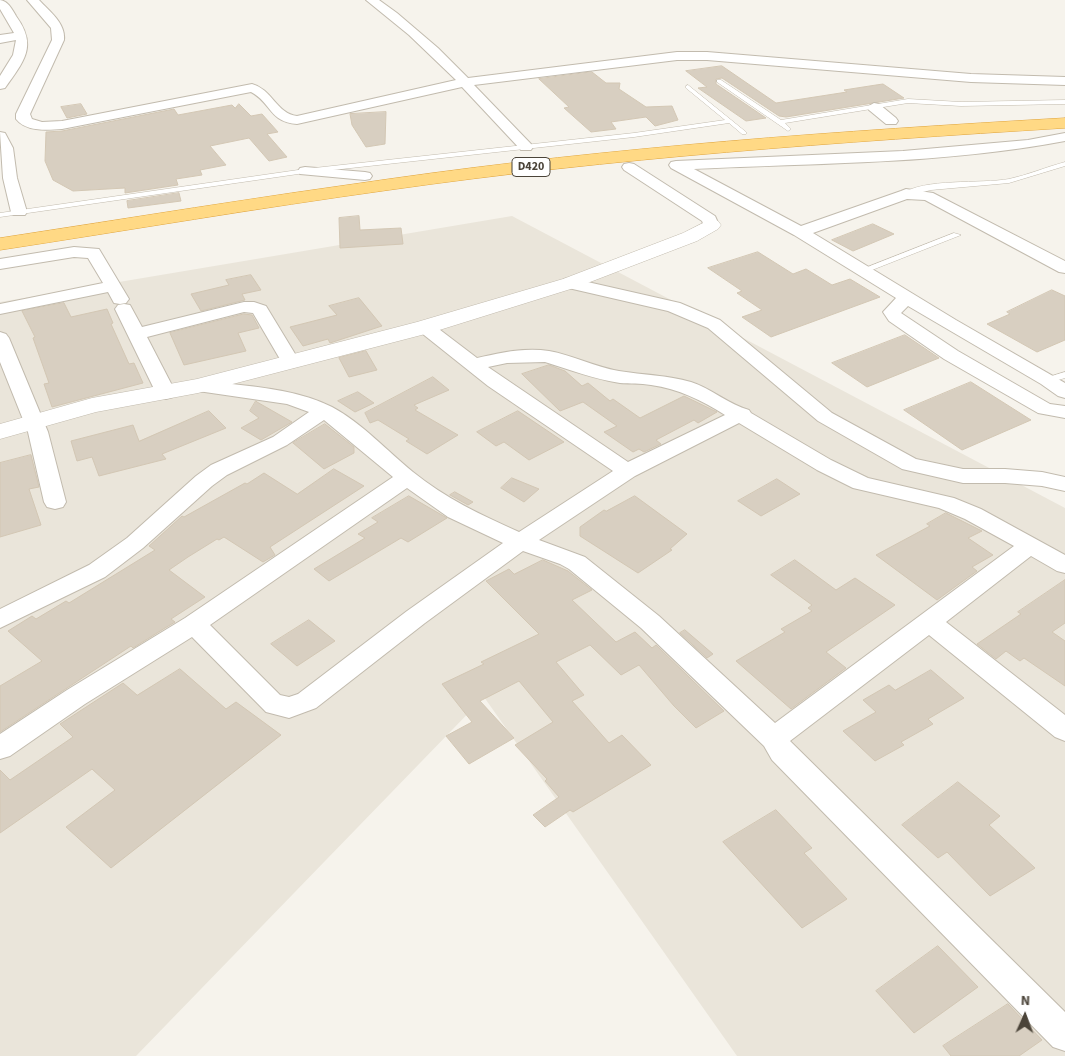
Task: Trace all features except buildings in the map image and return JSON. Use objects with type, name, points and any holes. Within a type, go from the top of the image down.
[{"type":"highway","name":"D420","points":[[0,232],[365,176],[738,127],[1065,112]]},
{"type":"highway","name":"D420","points":[[0,244],[390,184],[599,159],[830,137],[1065,123]]},
{"type":"street","points":[[25,120],[23,114],[59,36],[57,28],[33,0]]},
{"type":"street","points":[[372,0],[390,12],[465,82],[526,147]]},
{"type":"street","points":[[0,3],[11,16],[22,35],[22,49],[0,85]]},
{"type":"street","points":[[0,38],[22,35]]},
{"type":"street","points":[[25,120],[42,125],[62,125],[252,88],[260,92],[285,118],[297,120],[465,82],[611,63],[692,56],[971,78],[1065,82]]},
{"type":"street","points":[[0,66],[14,64]]},
{"type":"street","points":[[874,107],[891,121]]},
{"type":"street","points":[[19,212],[1,138],[25,120]]},
{"type":"street","points":[[1065,137],[1028,144],[903,155],[676,165],[800,232],[907,297],[1057,378],[1065,392]]},
{"type":"street","points":[[0,432],[35,428],[111,412],[155,395],[198,386],[425,326],[570,283],[690,237],[711,225],[709,218],[629,167]]},
{"type":"street","points":[[306,171],[365,176]]},
{"type":"street","points":[[800,232],[906,194],[928,196],[1065,268]]},
{"type":"street","points":[[0,264],[64,253],[85,252],[96,256],[136,334],[155,395]]},
{"type":"street","points":[[570,283],[674,307],[714,324],[825,416],[909,464],[964,476],[1005,476],[1042,479],[1065,484]]},
{"type":"street","points":[[907,297],[892,312],[895,317],[951,355],[1045,409],[1065,412]]},
{"type":"street","points":[[0,309],[119,298]]},
{"type":"street","points":[[136,334],[244,307],[254,307],[260,310],[291,362]]},
{"type":"street","points":[[425,326],[472,365],[565,431],[627,471]]},
{"type":"street","points":[[0,338],[35,428],[55,502]]},
{"type":"street","points":[[472,365],[513,356],[547,356],[589,370],[620,377],[650,379],[684,386],[705,394],[742,414],[824,465],[861,483],[946,503],[973,514],[1065,565]]},
{"type":"street","points":[[198,386],[291,399],[324,411],[339,420],[407,478],[456,512],[520,542],[568,558],[577,563],[650,622],[774,738],[782,752],[1065,1035]]},
{"type":"street","points":[[0,619],[98,570],[135,543],[204,481],[220,470],[280,441],[324,411]]},
{"type":"street","points":[[194,624],[271,702],[282,708],[297,706],[307,701],[416,617],[520,542],[627,471],[742,414]]},
{"type":"street","points":[[0,442],[35,428]]},
{"type":"street","points":[[0,748],[194,624],[407,478]]},
{"type":"street","points":[[774,738],[1031,545]]},
{"type":"street","points":[[928,621],[1065,730]]},
{"type":"lane","points":[[718,81],[784,125],[874,107],[917,101],[961,104],[1065,102]]},
{"type":"lane","points":[[688,86],[738,127]]},
{"type":"lane","points":[[0,215],[306,171],[634,135],[738,127]]},
{"type":"lane","points":[[906,194],[918,189],[941,186],[1009,181],[1065,164]]},
{"type":"lane","points":[[864,270],[957,235]]},
{"type":"shaded area","points":[[512,216],[1065,508],[1065,1056],[737,1056],[484,697],[136,1056],[0,1056],[0,302]]}]
